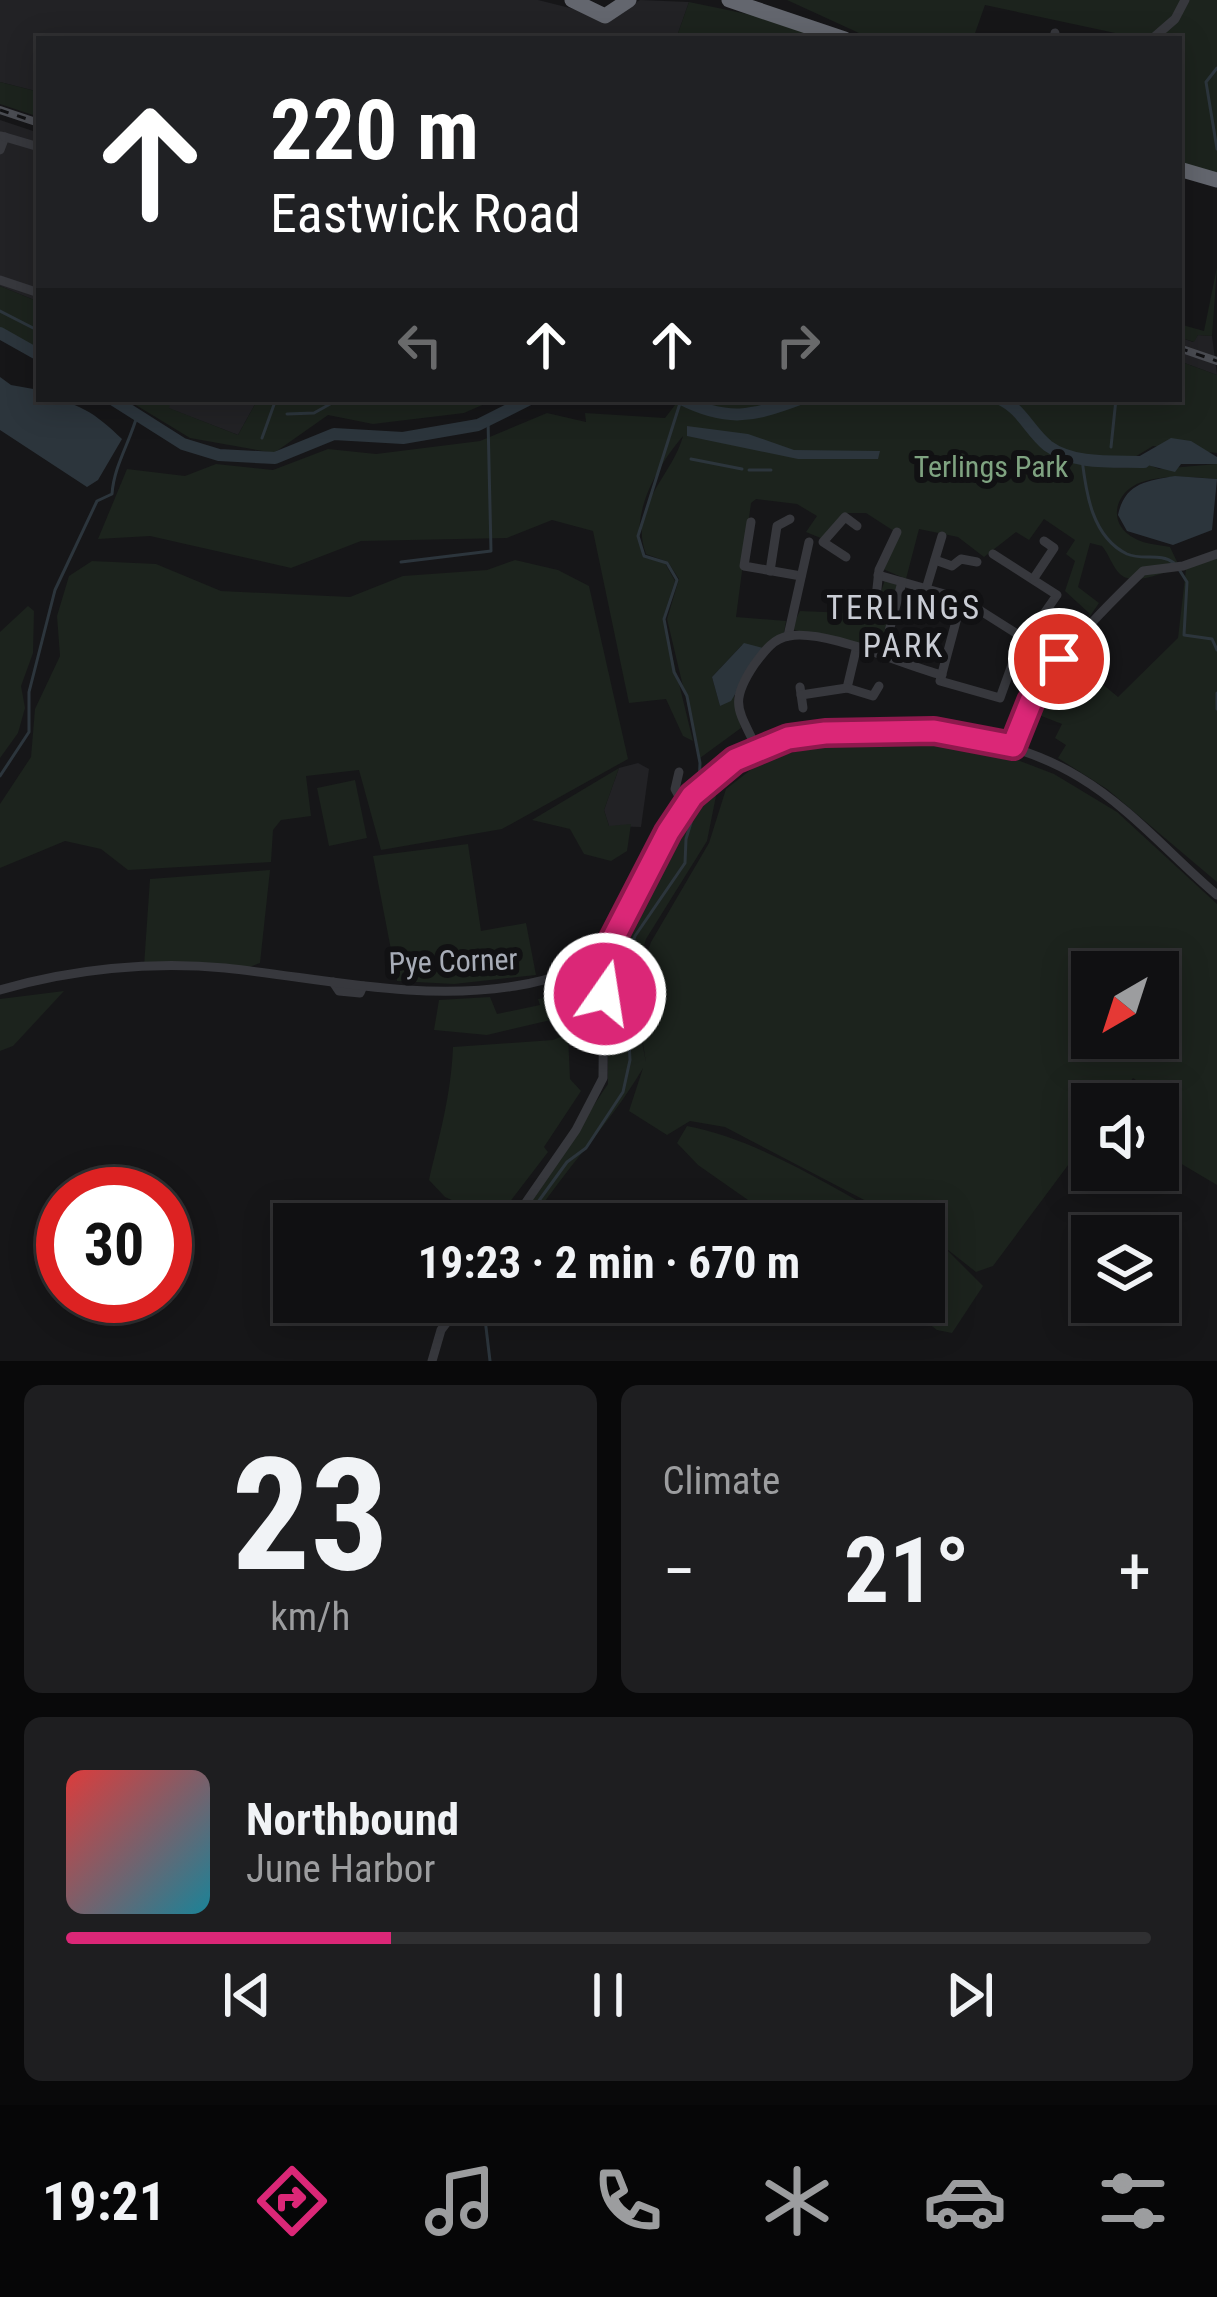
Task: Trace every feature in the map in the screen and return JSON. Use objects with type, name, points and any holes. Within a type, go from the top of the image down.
[{"type":"highway","points":[[572,0],[610,15],[623,2]]},
{"type":"highway","points":[[729,0],[836,36]]},
{"type":"highway","points":[[1182,166],[1217,180]]},
{"type":"street","points":[[1155,36],[1174,20],[1185,0]]},
{"type":"street","points":[[0,151],[2,136],[36,147]]},
{"type":"street","points":[[0,280],[36,291]]},
{"type":"street","points":[[824,542],[844,517],[856,526]]},
{"type":"street","points":[[770,571],[777,526],[790,519]]},
{"type":"street","points":[[751,522],[744,566],[801,576]]},
{"type":"street","points":[[875,607],[878,575],[897,532]]},
{"type":"street","points":[[926,589],[942,536]]},
{"type":"street","points":[[788,636],[807,540],[824,542],[846,557]]},
{"type":"street","points":[[1034,578],[1054,548],[1044,541]]},
{"type":"street","points":[[878,575],[962,599],[1022,637],[1029,635],[1057,595],[993,554]]},
{"type":"street","points":[[1013,746],[1031,701],[1059,659],[1143,571],[1184,566],[1217,554]]},
{"type":"street","points":[[935,560],[952,566],[962,559],[977,562]]},
{"type":"street","points":[[882,658],[902,582]]},
{"type":"street","points":[[941,678],[962,599]]},
{"type":"street","points":[[757,749],[736,704],[737,695],[766,650],[788,636],[856,650],[1000,698],[1022,637]]},
{"type":"street","points":[[848,688],[856,650]]},
{"type":"street","points":[[802,708],[801,691],[848,688],[873,696],[880,686]]},
{"type":"street","points":[[526,1203],[576,1130],[602,1078],[604,956],[684,806],[722,769],[757,749],[807,735],[880,731],[934,731],[1013,746],[1112,798],[1217,895]]},
{"type":"street","points":[[679,772],[675,789],[684,806]]},
{"type":"street","name":"Pye Corner","points":[[0,990],[149,967],[220,968],[333,982],[339,991],[360,993],[363,986],[513,987],[576,971],[604,956]]},
{"type":"street","points":[[432,1361],[446,1323]]},
{"type":"shaded area","points":[[0,0],[538,0],[610,18],[640,0],[689,2],[677,36],[36,36],[36,91],[0,82]]},
{"type":"shaded area","points":[[0,120],[36,132],[36,301],[0,286]]},
{"type":"shaded area","points":[[1198,335],[1212,336],[1217,375],[1182,362],[1182,338],[1193,342]]},
{"type":"shaded area","points":[[0,377],[11,385],[36,389],[36,402],[64,402],[85,410],[122,439],[98,480],[87,487],[0,430]]},
{"type":"shaded area","points":[[170,402],[256,402],[238,435],[168,408]]},
{"type":"shaded area","points":[[687,426],[748,434],[794,450],[880,451],[878,459],[798,459],[687,436]]},
{"type":"shaded area","points":[[1171,438],[1191,441],[1217,457],[1217,464],[1181,464],[1175,472],[1131,461]]},
{"type":"shaded area","points":[[1175,476],[1217,479],[1212,530],[1173,545],[1127,531],[1118,515],[1131,490]]},
{"type":"shaded area","points":[[744,643],[763,648],[731,701],[720,706],[712,677]]},
{"type":"shaded area","points":[[638,763],[649,769],[641,827],[609,826],[604,810],[619,768]]},
{"type":"green space","points":[[787,0],[1217,0],[1217,178],[1182,163],[1182,36],[1129,36],[985,5],[974,36],[865,36]]},
{"type":"green space","points":[[689,2],[771,19],[813,36],[677,36]]},
{"type":"green space","points":[[0,82],[36,91],[36,116],[0,104]]},
{"type":"green space","points":[[1217,267],[1212,336],[1198,335],[1194,342],[1182,338],[1182,325],[1204,331]]},
{"type":"green space","points":[[0,286],[36,301],[36,347],[0,329]]},
{"type":"green space","name":"Terlings Park","points":[[1182,362],[1217,375],[1217,453],[1153,446],[1133,458],[1159,469],[1217,464],[1217,479],[1170,477],[1142,482],[1125,492],[1117,516],[1125,532],[1170,547],[1180,568],[1132,579],[1117,570],[1102,546],[1090,543],[1078,587],[1099,603],[1079,632],[1090,614],[1065,591],[1075,561],[1066,554],[1075,540],[1044,519],[1029,540],[1016,532],[984,557],[958,537],[919,529],[906,579],[883,569],[900,535],[866,513],[845,513],[823,539],[806,532],[817,516],[797,504],[756,499],[751,503],[736,617],[786,621],[784,633],[758,657],[734,695],[741,728],[700,758],[667,619],[679,579],[668,562],[646,554],[642,537],[647,506],[683,436],[648,492],[640,524],[640,541],[643,557],[665,563],[675,581],[663,618],[693,741],[683,736],[666,699],[629,703],[593,531],[552,520],[507,538],[361,541],[291,568],[150,536],[98,539],[127,469],[185,476],[216,464],[273,470],[328,449],[376,454],[480,441],[547,413],[586,422],[585,413],[665,418],[673,402],[1182,402]],"holes":[[[742,645],[745,673],[720,706],[712,677]]]},
{"type":"green space","points":[[131,402],[170,402],[169,408],[238,435],[256,402],[489,402],[464,413],[373,424],[328,415],[274,453],[190,438]]},
{"type":"green space","points":[[1217,557],[1217,882],[1107,789],[1058,758],[1066,745],[1055,738],[1062,724],[1026,710],[1065,653],[1118,697],[1178,638],[1186,569]]},
{"type":"green space","points":[[515,560],[558,570],[589,586],[628,759],[502,829],[381,850],[359,770],[306,776],[311,816],[281,820],[273,830],[271,862],[128,870],[101,849],[65,841],[0,868],[0,804],[31,757],[35,709],[60,656],[57,616],[69,576],[92,561],[156,564],[221,591],[350,597],[403,576],[487,570]]},
{"type":"green space","points":[[885,580],[899,586],[881,652],[791,629],[800,611],[873,614]]},
{"type":"green space","points":[[28,606],[34,611],[33,653],[21,686],[25,708],[18,733],[0,758],[0,632]]},
{"type":"green space","points":[[830,737],[754,760],[717,791],[707,841],[646,939],[632,987],[646,1063],[635,990],[651,942],[709,843],[726,789],[762,761],[846,738],[981,746],[1054,774],[1117,812],[1217,904],[1217,1185],[1179,1162],[1179,1083],[1140,1083],[1133,1078],[1129,1083],[1071,1083],[1071,1161],[993,1266],[976,1272],[945,1248],[945,1203],[870,1203],[725,1127],[690,1121],[667,1135],[629,1111],[643,1068],[545,1203],[528,1203],[608,1084],[608,965],[668,833],[731,767],[767,747]]},
{"type":"green space","points":[[619,768],[604,810],[609,826],[631,824],[627,851],[611,861],[584,854],[570,829],[532,820]]},
{"type":"green space","points":[[355,780],[367,838],[329,846],[317,788]]},
{"type":"green space","points":[[468,844],[481,931],[526,923],[536,975],[454,984],[397,981],[373,856]]},
{"type":"green space","points":[[270,870],[260,963],[242,970],[144,966],[150,879]]},
{"type":"green space","points":[[64,991],[13,1046],[0,1051],[0,999]]},
{"type":"green space","points":[[570,995],[568,1016],[487,1035],[434,1030],[439,1000],[490,997],[497,1014],[540,1005],[538,999]]},
{"type":"green space","points":[[568,1034],[570,1079],[581,1091],[544,1147],[548,1152],[509,1203],[458,1203],[445,1197],[429,1180],[453,1047],[553,1040]]},
{"type":"green space","points":[[687,1126],[743,1142],[862,1203],[752,1203],[698,1165],[677,1143]]},
{"type":"green space","points":[[945,1248],[983,1286],[952,1333],[928,1323],[945,1323]]},
{"type":"waterway","points":[[1217,68],[1206,82],[1217,149]]},
{"type":"waterway","points":[[0,311],[36,329]]},
{"type":"waterway","points":[[0,333],[36,353]]},
{"type":"waterway","points":[[117,402],[183,444],[219,455],[275,458],[334,434],[403,438],[478,425],[524,402]]},
{"type":"waterway","points":[[262,438],[275,402]]},
{"type":"waterway","points":[[287,414],[314,413],[334,402]]},
{"type":"waterway","points":[[680,402],[638,536],[644,556],[667,563],[677,580],[664,619],[674,672],[687,696],[700,763],[699,787]]},
{"type":"waterway","points":[[689,402],[726,414],[768,410],[791,402]]},
{"type":"waterway","points":[[1004,402],[1058,452],[1094,461],[1144,462]]},
{"type":"waterway","points":[[1111,447],[1116,402]]},
{"type":"waterway","points":[[0,776],[29,732],[29,692],[55,590],[97,501],[112,494],[137,416]]},
{"type":"waterway","points":[[401,562],[491,551],[488,420]]},
{"type":"waterway","points":[[691,459],[742,469]]},
{"type":"waterway","points":[[1082,459],[1089,500],[1106,537],[1127,554],[1174,563]]},
{"type":"waterway","points":[[749,470],[771,470]]},
{"type":"waterway","points":[[1180,571],[1187,582],[1184,635],[1212,639],[1217,650]]},
{"type":"waterway","points":[[1217,693],[1217,709]]},
{"type":"waterway","points":[[537,1203],[567,1162],[586,1148],[623,1092],[630,1060],[625,964],[635,936],[685,863],[686,839],[699,796]]},
{"type":"waterway","points":[[485,1323],[490,1361]]},
{"type":"railway","points":[[0,110],[36,122]]},
{"type":"railway","points":[[1182,349],[1217,361]]},
{"type":"district","name":"TERLINGS PARK","points":[[904,626]]},
{"type":"route","points":[[605,994],[604,956],[616,943],[665,837],[692,796],[722,769],[774,742],[825,733],[934,731],[1013,746],[1031,701],[1059,659]]}]
